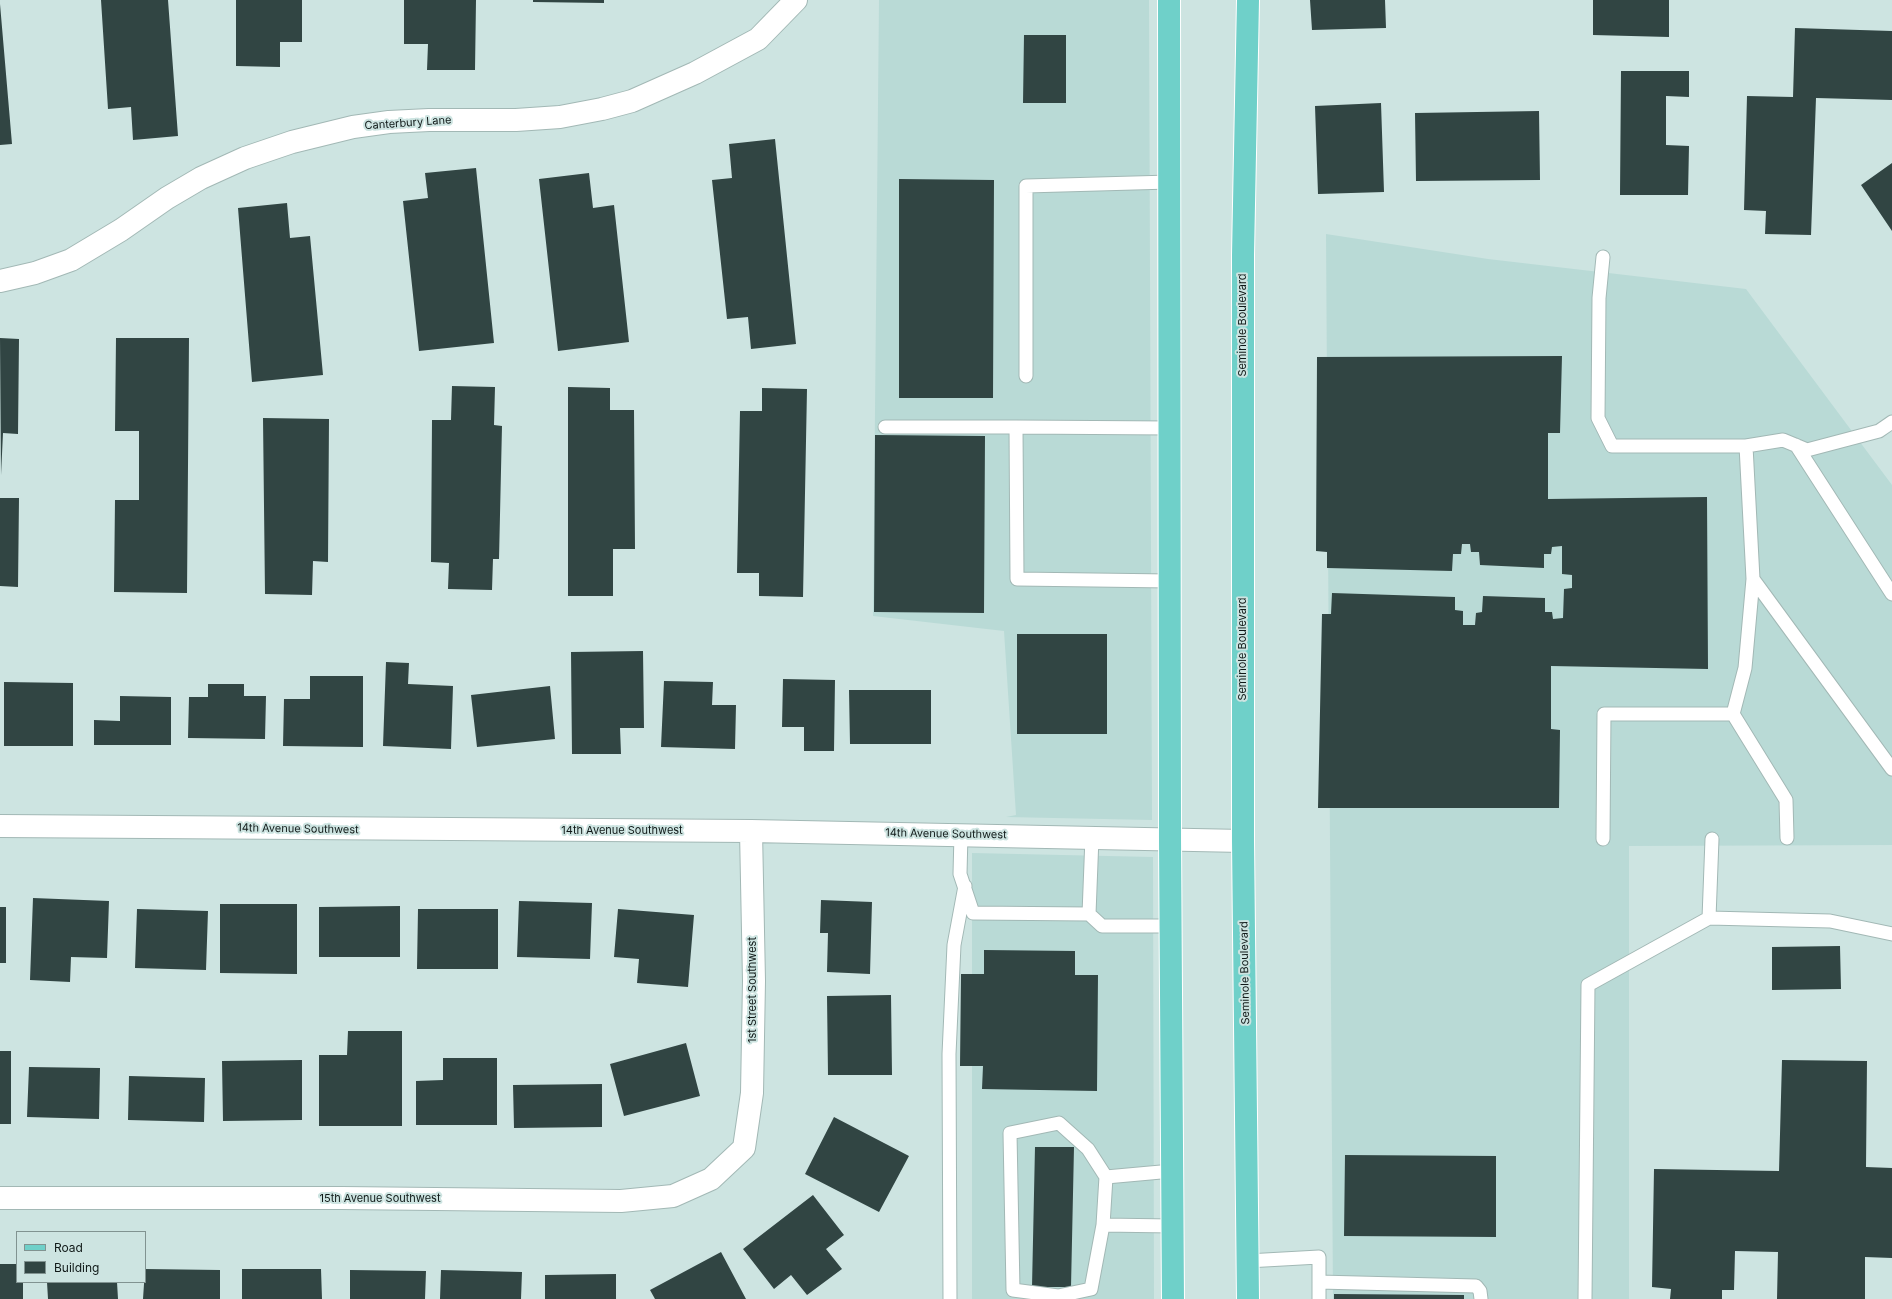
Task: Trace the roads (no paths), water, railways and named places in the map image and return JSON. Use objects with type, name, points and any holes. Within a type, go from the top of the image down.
[{"type":"main road","points":[[1169,0],[1170,926],[1173,1299]]},
{"type":"main road","name":"Seminole Boulevard","points":[[1248,0],[1243,255],[1243,841],[1248,1299]]},
{"type":"street","name":"Canterbury Lane","points":[[0,281],[35,273],[71,260],[122,230],[167,198],[201,178],[245,158],[292,142],[353,127],[388,122],[429,120],[516,120],[560,117],[602,109],[632,101],[695,73],[758,39],[796,0]]},
{"type":"street","name":"14th Avenue Southwest","points":[[0,826],[751,831],[961,834],[1243,841]]},
{"type":"street","name":"1st Street Southwest","points":[[744,1148],[752,1093],[754,981],[751,831]]},
{"type":"street","name":"15th Avenue Southwest","points":[[0,1198],[342,1198],[621,1201],[674,1196],[711,1179],[744,1148]]},
{"type":"lane","points":[[1026,376],[1026,186],[1170,182]]},
{"type":"lane","points":[[1602,257],[1599,298],[1598,418],[1612,446],[1746,446],[1783,440],[1807,450],[1878,430],[1892,422]]},
{"type":"lane","points":[[885,427],[1170,428]]},
{"type":"lane","points":[[1016,427],[1017,579],[1170,581]]},
{"type":"lane","points":[[1796,445],[1892,594]]},
{"type":"lane","points":[[1746,446],[1752,579],[1745,668],[1733,714],[1786,800],[1787,838]]},
{"type":"lane","points":[[1752,579],[1892,769]]},
{"type":"lane","points":[[1602,839],[1604,714],[1733,714]]},
{"type":"lane","points":[[961,834],[960,874],[973,913],[1089,914],[1102,926],[1170,926]]},
{"type":"lane","points":[[1089,914],[1092,837]]},
{"type":"lane","points":[[1709,918],[1712,839]]},
{"type":"lane","points":[[950,1299],[948,1054],[954,946],[964,886]]},
{"type":"lane","points":[[1584,1299],[1588,985],[1709,918],[1830,921],[1892,934]]},
{"type":"lane","points":[[1060,1123],[1088,1149],[1106,1177],[1103,1226],[1090,1289],[1058,1296],[1013,1290],[1010,1133],[1060,1123]]},
{"type":"lane","points":[[1106,1177],[1172,1172]]},
{"type":"lane","points":[[1103,1226],[1172,1226]]},
{"type":"lane","points":[[1247,1261],[1320,1257],[1320,1299]]},
{"type":"lane","points":[[1320,1282],[1476,1286],[1481,1295]]}]
